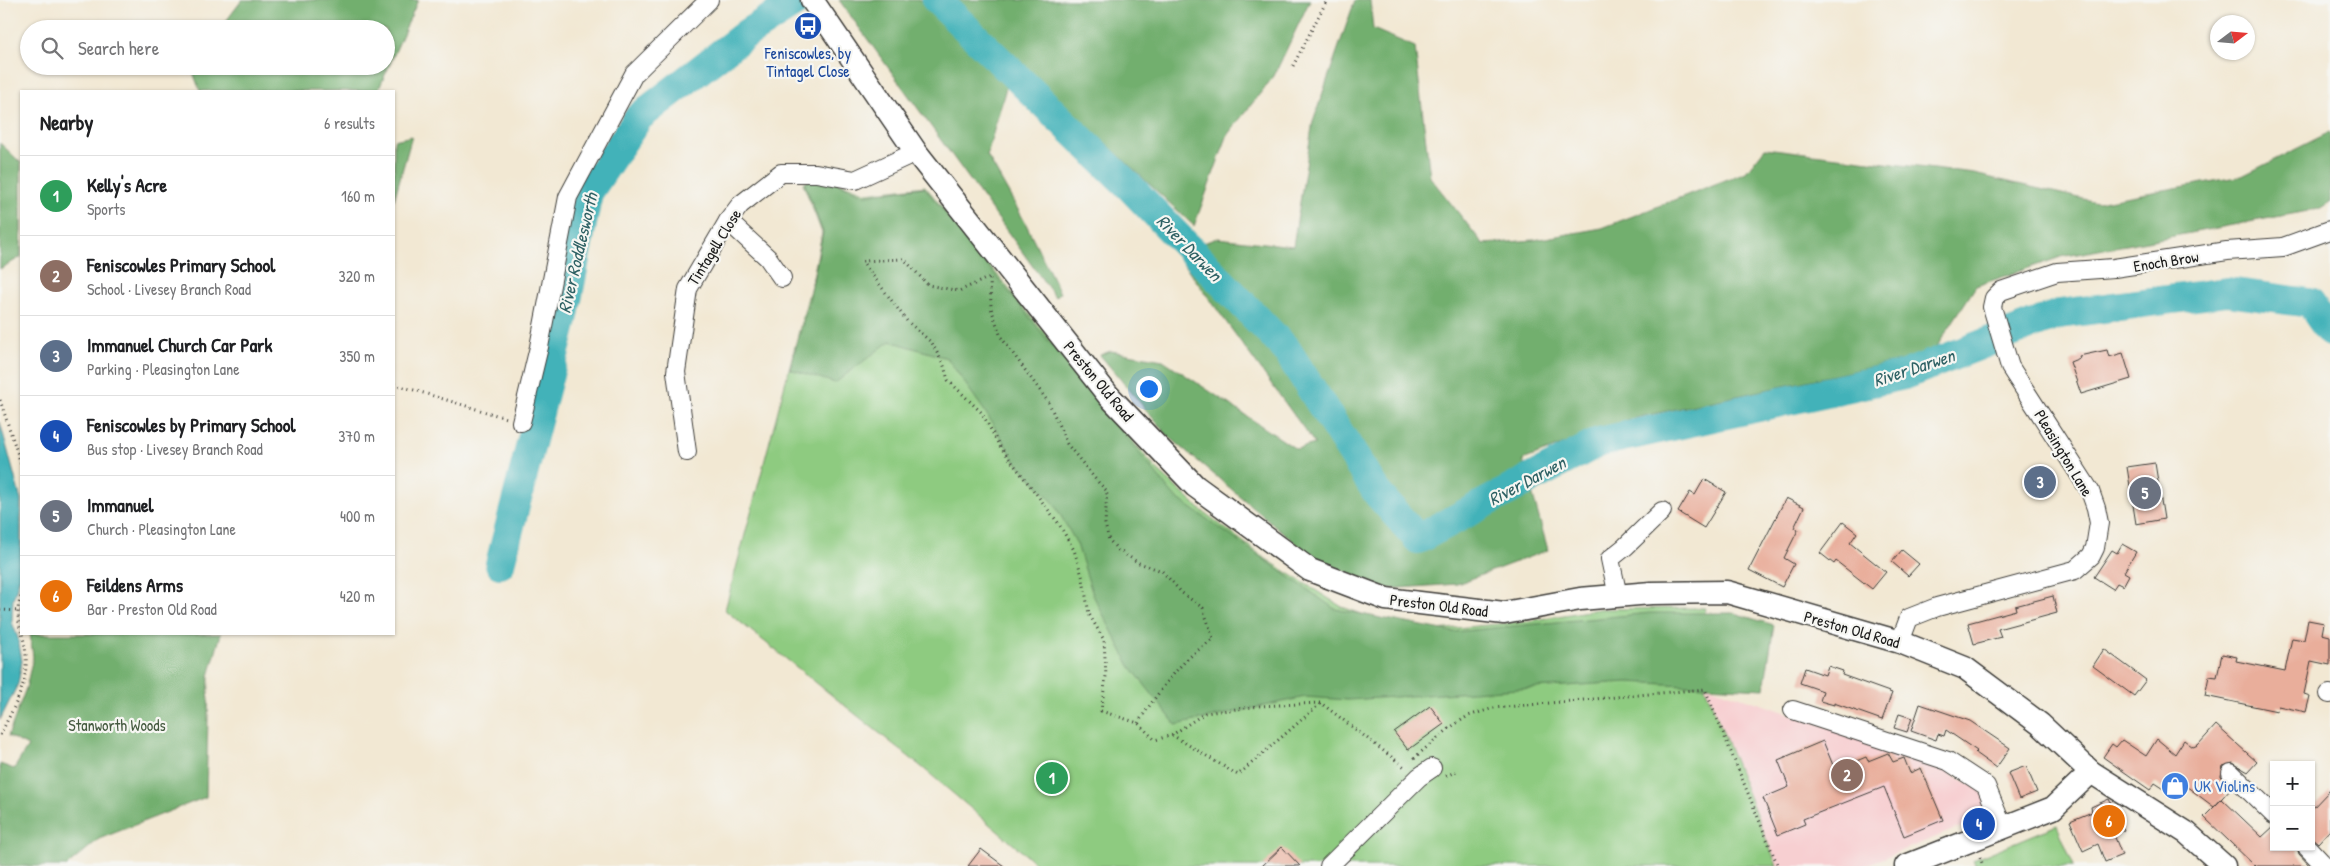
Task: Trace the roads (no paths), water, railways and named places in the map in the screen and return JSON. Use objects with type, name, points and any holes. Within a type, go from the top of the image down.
[{"type":"main road","name":"Preston Old Road","points":[[812,0],[916,152],[1108,395],[1195,486],[1310,570],[1386,599],[1504,613],[1580,599],[1651,593],[1727,592],[1900,642],[1965,668],[2040,724],[2090,772],[2187,833],[2224,866]]},
{"type":"main road","points":[[1906,866],[2053,808],[2090,772]]},
{"type":"street","points":[[521,422],[539,347],[568,197],[634,74],[709,0]]},
{"type":"street","name":"Tintagell Close","points":[[687,452],[676,372],[688,289],[728,221],[740,205],[781,173],[816,173],[855,180],[916,152]]},
{"type":"street","points":[[728,221],[768,258],[782,278]]},
{"type":"street","name":"Enoch Brow","points":[[2001,291],[2057,272],[2114,268],[2227,251],[2283,247],[2330,230]]},
{"type":"street","name":"Pleasington Lane","points":[[1900,642],[1908,618],[1937,607],[2075,570],[2091,556],[2096,548],[2098,523],[2090,490],[2010,367],[1992,307],[1994,298],[2001,291]]},
{"type":"street","points":[[1618,596],[1610,559],[1662,511]]},
{"type":"street","points":[[1794,710],[1948,761],[1986,786],[2003,828]]},
{"type":"street","points":[[1329,866],[1425,773]]},
{"type":"street","points":[[2231,773],[2270,811]]},
{"type":"street","points":[[2312,851],[2322,860]]},
{"type":"water","points":[[0,422],[20,496],[20,577],[13,600],[12,622],[18,638],[22,661],[18,684],[0,720]]},
{"type":"waterway","name":"River Roddlesworth","points":[[500,564],[563,320],[588,193],[639,117],[746,34],[799,0]]},
{"type":"waterway","name":"River Darwen","points":[[937,0],[1131,188],[1286,349],[1378,494],[1418,539],[1599,442],[1904,375],[2059,314],[2227,292],[2310,303],[2330,332]]},
{"type":"place","name":"Feniscowles, by Tintagel Close","points":[[808,26]]},
{"type":"place","name":"Immanuel Church Car Park","points":[[2040,482]]},
{"type":"place","name":"Immanuel","points":[[2145,493]]},
{"type":"place","name":"Feniscowles Primary School","points":[[1847,775]]},
{"type":"place","name":"Kelly's Acre","points":[[1052,778]]},
{"type":"place","name":"UK Violins","points":[[2175,786]]},
{"type":"place","name":"Feildens Arms","points":[[2109,821]]},
{"type":"place","name":"Feniscowles by Primary School","points":[[1979,824]]},
{"type":"park label","name":"Stanworth Woods","points":[[117,725]]}]
